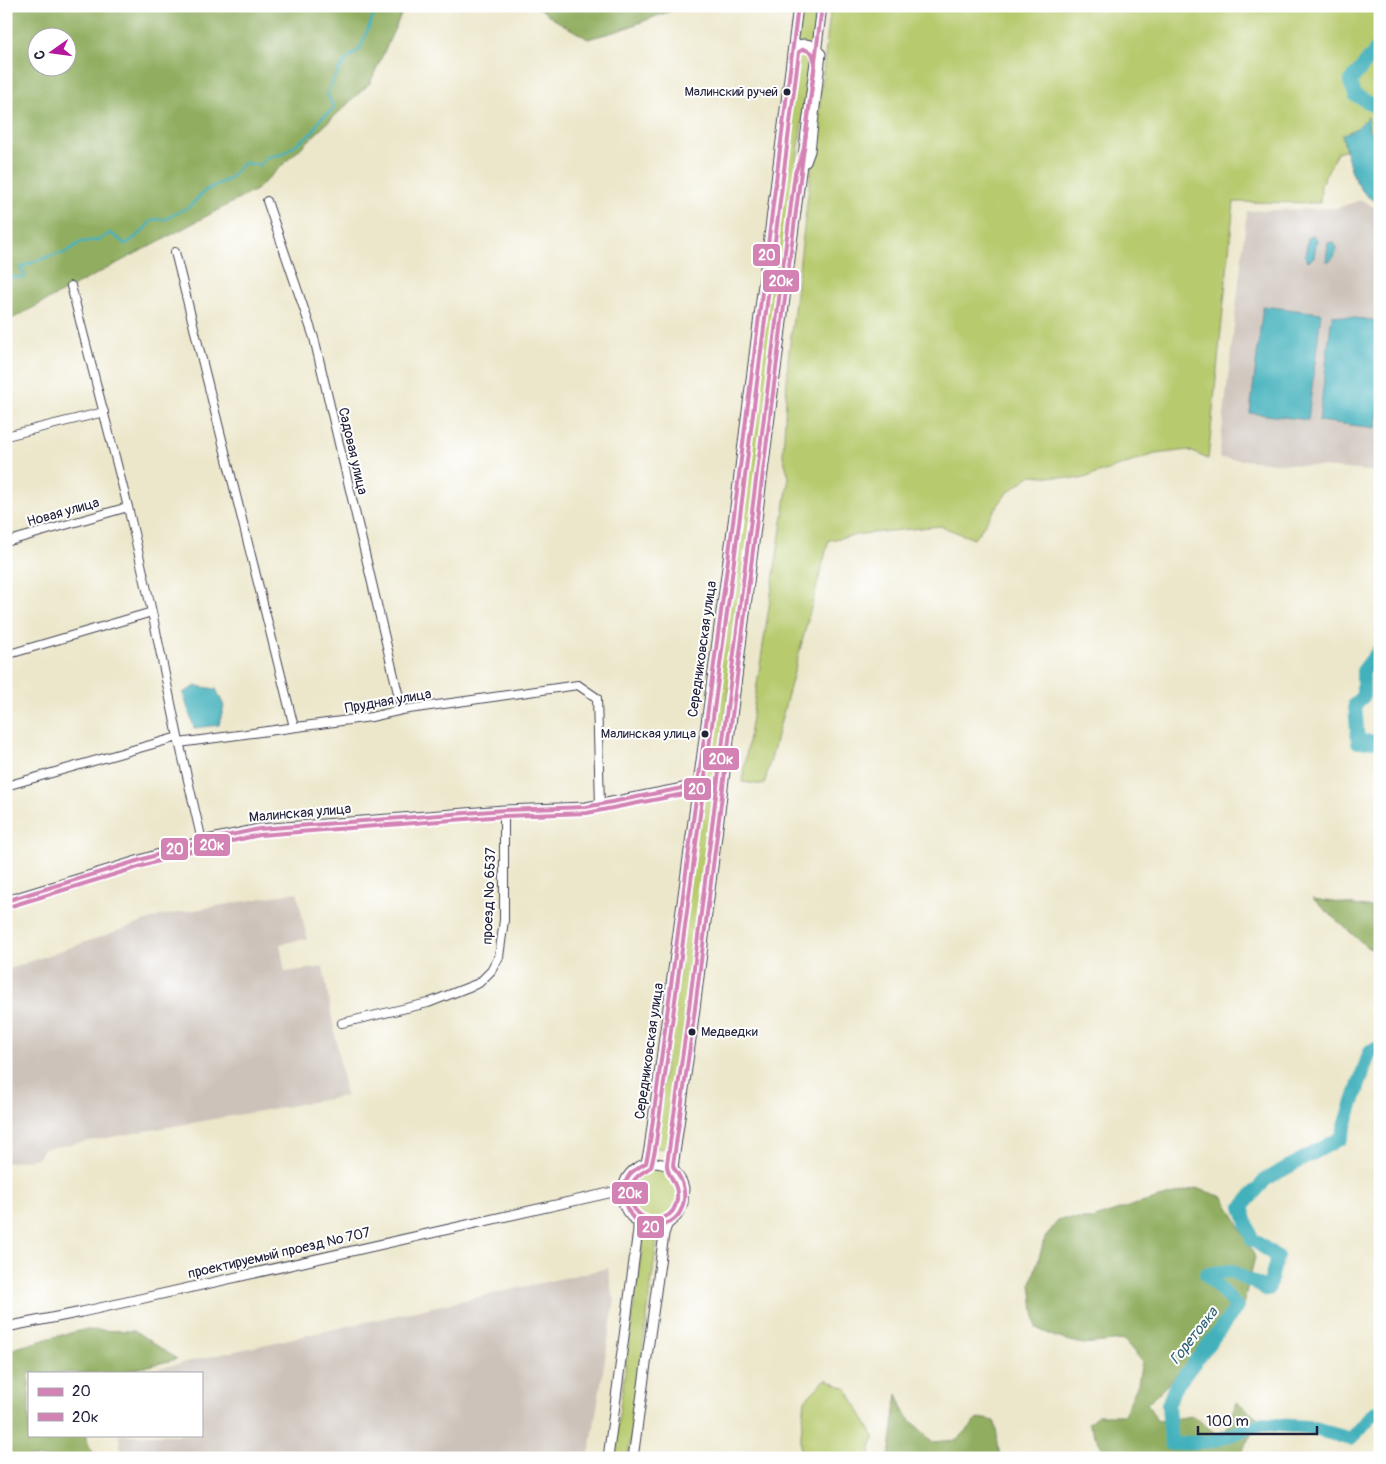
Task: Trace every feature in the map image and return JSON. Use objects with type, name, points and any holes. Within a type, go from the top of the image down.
[{"type":"street","name":"Середниковская улица","points":[[646,1163],[650,1149],[734,515],[798,6]]},
{"type":"street","points":[[673,1168],[822,6]]},
{"type":"street","points":[[793,47],[804,43],[817,48]]},
{"type":"street","name":"Садовая улица","points":[[267,201],[314,338],[402,710]]},
{"type":"street","points":[[175,252],[294,727]]},
{"type":"street","points":[[71,286],[128,507],[178,740],[202,841]]},
{"type":"street","points":[[6,436],[104,412]]},
{"type":"street","name":"Новая улица","points":[[6,542],[128,507]]},
{"type":"street","points":[[6,655],[152,612]]},
{"type":"street","name":"Прудная улица","points":[[6,786],[178,740],[370,717],[402,710],[578,685],[597,698],[600,805]]},
{"type":"street","name":"Малинская улица","points":[[6,901],[202,841],[259,829],[504,810],[600,805],[698,785],[723,785]]},
{"type":"street","name":"проезд № 6537","points":[[342,1023],[428,1003],[478,983],[491,971],[499,957],[504,920],[504,810]]},
{"type":"street","points":[[646,1163],[664,1164],[673,1168],[684,1188],[683,1204],[677,1216],[667,1224],[650,1226],[638,1222],[626,1211],[622,1190],[628,1176],[646,1163]]},
{"type":"street","name":"проектируемый проезд № 707","points":[[6,1327],[622,1190]]},
{"type":"street","points":[[608,1458],[638,1222]]},
{"type":"street","points":[[633,1458],[664,1234],[667,1224]]},
{"type":"shaded area","points":[[1361,200],[1372,206],[1380,207],[1380,472],[1219,458],[1247,211],[1337,208]]},
{"type":"shaded area","points":[[297,892],[307,939],[280,944],[285,972],[323,967],[346,1096],[43,1149],[38,1158],[6,1163],[6,970],[160,916]]},
{"type":"shaded area","points":[[608,1268],[612,1294],[615,1299],[589,1456],[581,1458],[123,1458],[118,1436],[202,1436],[202,1372],[141,1372]]},
{"type":"green space","points":[[6,6],[405,6],[370,83],[256,190],[6,322]]},
{"type":"green space","points":[[537,6],[683,6],[621,30],[588,39],[552,18]]},
{"type":"green space","points":[[802,6],[817,6],[670,1149],[654,1148]]},
{"type":"green space","points":[[831,6],[1380,6],[1380,141],[1337,152],[1321,185],[1320,203],[1234,202],[1208,459],[1188,450],[1155,454],[1081,479],[1031,475],[1006,494],[974,539],[940,526],[862,534],[829,540],[764,785],[742,782],[789,477],[783,456],[788,360]]},
{"type":"green space","points":[[1313,899],[1367,907],[1380,907],[1380,950],[1368,948]]},
{"type":"green space","points":[[654,1167],[669,1172],[677,1180],[682,1195],[677,1210],[669,1218],[654,1223],[639,1218],[631,1210],[626,1195],[631,1180],[639,1172]]},
{"type":"green space","points":[[1196,1188],[1223,1197],[1255,1257],[1243,1305],[1160,1392],[1147,1403],[1157,1421],[1193,1416],[1223,1439],[1237,1402],[1261,1420],[1238,1458],[1106,1458],[1088,1423],[1098,1415],[1124,1415],[1138,1384],[1142,1361],[1124,1340],[1083,1344],[1055,1337],[1036,1328],[1031,1283],[1045,1238],[1059,1219],[1092,1219]]},
{"type":"green space","points":[[643,1239],[657,1241],[628,1458],[613,1458]]},
{"type":"green space","points":[[83,1330],[135,1331],[177,1359],[124,1372],[28,1372],[28,1436],[85,1436],[94,1458],[6,1458],[6,1351]]},
{"type":"green space","points":[[826,1379],[847,1389],[874,1437],[869,1458],[801,1458],[801,1434],[805,1400]]},
{"type":"green space","points":[[897,1394],[906,1415],[932,1442],[957,1440],[979,1418],[995,1421],[1000,1458],[889,1458]]},
{"type":"water","points":[[1368,117],[1369,130],[1380,144],[1380,203],[1371,199],[1358,184],[1353,175],[1342,135],[1357,128]]},
{"type":"water","points":[[1313,235],[1317,239],[1314,257],[1308,261],[1305,257],[1308,237]]},
{"type":"water","points":[[1334,242],[1335,254],[1330,261],[1326,261],[1328,243]]},
{"type":"water","points":[[1263,306],[1321,313],[1308,420],[1250,413]]},
{"type":"water","points":[[1332,315],[1380,321],[1380,398],[1376,428],[1319,421]]},
{"type":"water","points":[[196,686],[216,689],[224,706],[219,725],[194,728],[183,693]]},
{"type":"waterway","name":"Малинский ручей","points":[[6,277],[24,278],[25,273],[21,270],[21,267],[55,254],[65,253],[81,242],[99,240],[110,233],[126,244],[141,233],[152,220],[166,219],[190,206],[206,190],[229,179],[243,163],[260,165],[267,157],[283,154],[313,132],[320,119],[334,109],[327,93],[338,71],[348,58],[360,49],[377,6]]},
{"type":"waterway","name":"Горетовка","points":[[1380,45],[1350,82],[1355,95],[1380,109]]},
{"type":"waterway","name":"Горетовка","points":[[1380,649],[1363,671],[1363,697],[1355,704],[1358,742],[1380,741]]},
{"type":"waterway","name":"Горетовка","points":[[1380,1048],[1370,1051],[1341,1138],[1266,1179],[1242,1207],[1252,1239],[1277,1257],[1268,1290],[1231,1271],[1206,1274],[1237,1307],[1174,1389],[1168,1405],[1171,1444],[1213,1441],[1261,1424],[1308,1427],[1351,1439],[1372,1415],[1380,1411]]},
{"type":"transit line","name":"20","points":[[798,6],[734,515],[649,1149],[646,1163],[630,1174],[624,1192],[628,1210],[633,1218],[640,1224],[649,1227],[659,1227],[673,1220],[680,1213],[684,1200],[682,1183],[673,1165],[692,1032],[822,6]]},
{"type":"transit line","name":"20к","points":[[804,49],[812,53],[815,63],[804,149],[795,173],[686,1031],[667,1164],[668,1172],[676,1188],[677,1199],[676,1205],[670,1214],[656,1220],[648,1219],[641,1215],[631,1202],[631,1186],[641,1173],[651,1167],[655,1150],[740,516],[799,52],[804,49]]},
{"type":"transit line","name":"20","points":[[6,901],[202,841],[259,829],[504,810],[586,807],[698,785]]},
{"type":"transit line","name":"20к","points":[[8,907],[204,847],[260,835],[504,816],[587,813],[699,791]]},
{"type":"place","name":"Малинский ручей","points":[[787,92]]},
{"type":"place","name":"Малинская улица","points":[[705,734]]},
{"type":"place","name":"Медведки","points":[[692,1032]]}]
